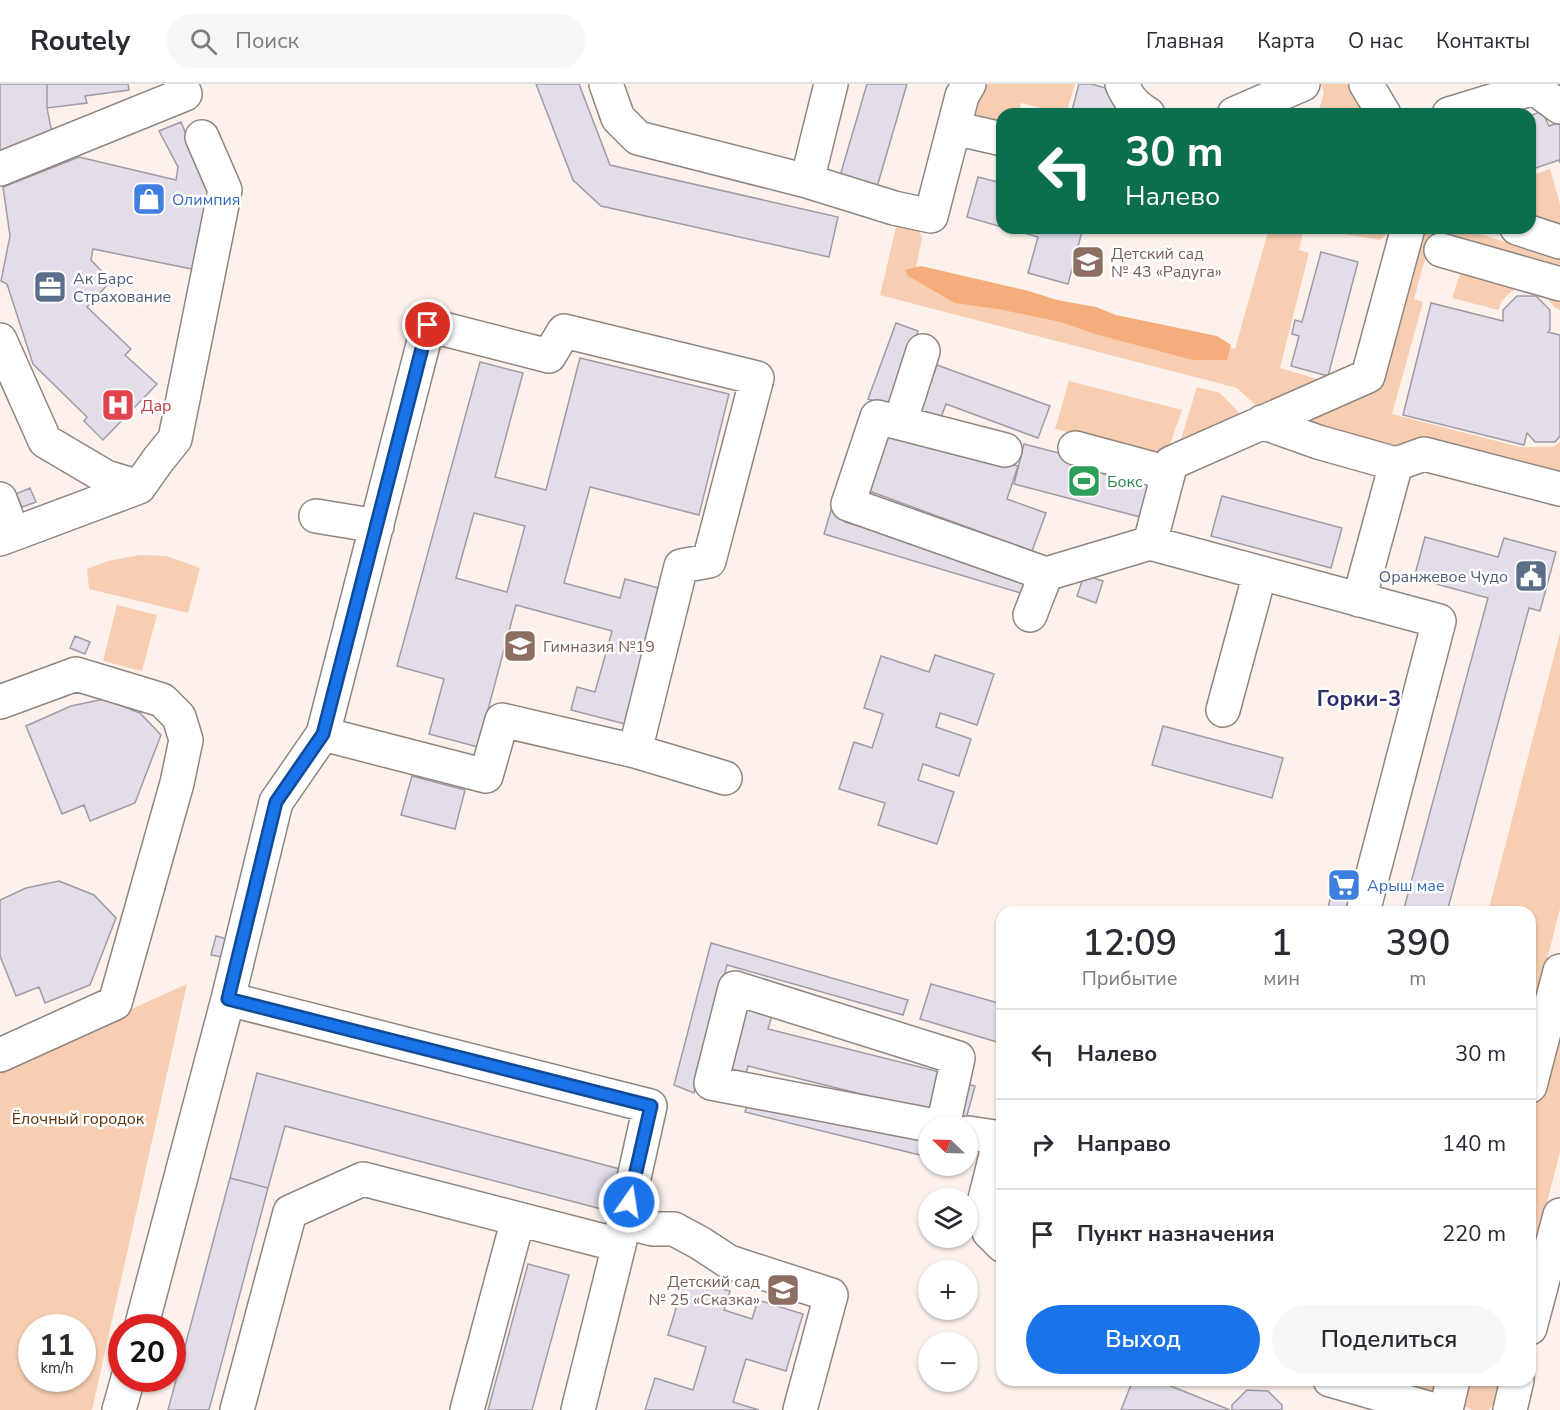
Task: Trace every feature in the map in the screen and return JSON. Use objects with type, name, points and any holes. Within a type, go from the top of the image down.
[{"type":"main road","points":[[606,84],[618,118],[638,138],[807,181],[894,208],[931,216],[962,96],[969,84]]},
{"type":"main road","points":[[807,181],[831,84]]},
{"type":"main road","points":[[1122,84],[1128,98],[1138,108]]},
{"type":"main road","points":[[1248,108],[1303,84]]},
{"type":"main road","points":[[1366,84],[1380,108]]},
{"type":"main road","points":[[1469,108],[1534,88],[1560,107]]},
{"type":"main road","points":[[0,169],[193,89]]},
{"type":"main road","points":[[954,128],[996,138]]},
{"type":"main road","points":[[0,499],[6,536],[139,487],[175,439],[225,190],[202,137]]},
{"type":"main road","points":[[1150,543],[1171,463],[1368,376],[1406,234]]},
{"type":"main road","points":[[1535,234],[1560,242]]},
{"type":"main road","points":[[1441,250],[1560,284]]},
{"type":"main road","points":[[145,1314],[228,999],[276,802],[323,734],[428,325],[549,356],[564,331],[758,378],[709,561],[681,566],[635,751]]},
{"type":"main road","points":[[0,340],[45,441],[106,477],[139,487]]},
{"type":"main road","points":[[900,423],[923,351]]},
{"type":"main road","points":[[1005,450],[877,417],[848,504],[1046,574],[1150,543],[1439,621],[1365,906]]},
{"type":"main road","points":[[1262,422],[1318,442],[1396,464],[1425,454],[1560,489]]},
{"type":"main road","points":[[1075,448],[1168,473]]},
{"type":"main road","points":[[1359,600],[1396,464]]},
{"type":"main road","points":[[316,516],[377,526]]},
{"type":"main road","points":[[1223,710],[1260,573]]},
{"type":"main road","points":[[1030,615],[1046,574]]},
{"type":"main road","points":[[0,702],[76,674],[162,700],[179,717],[186,740],[177,783],[115,1004],[3,1043]]},
{"type":"main road","points":[[323,734],[486,776],[502,720],[635,751],[725,778]]},
{"type":"main road","points":[[1536,1063],[1560,971]]},
{"type":"main road","points":[[918,1123],[711,1083],[735,988],[958,1058],[945,1116]]},
{"type":"main road","points":[[228,999],[651,1106],[578,1410]]},
{"type":"main road","points":[[978,1135],[996,1138]]},
{"type":"main road","points":[[996,1158],[983,1207],[989,1232],[996,1239]]},
{"type":"main road","points":[[237,1410],[279,1302],[290,1212],[363,1179],[518,1219],[622,1234],[653,1229],[674,1229],[729,1262],[831,1295],[800,1410]]},
{"type":"main road","points":[[1536,1305],[1560,1215]]},
{"type":"main road","points":[[468,1410],[518,1219]]},
{"type":"main road","points":[[1373,1386],[1435,1410]]},
{"type":"main road","points":[[1446,1410],[1452,1386]]},
{"type":"main road","points":[[1510,1410],[1516,1386]]},
{"type":"main road","points":[[120,1410],[124,1392]]},
{"type":"green space","points":[[978,84],[1075,84],[1068,108],[1041,108],[1021,103],[1020,108],[996,108],[996,126],[967,124]]},
{"type":"green space","points":[[1321,84],[1356,84],[1371,108],[1320,108],[1324,92]]},
{"type":"green space","points":[[1550,169],[1560,204],[1560,228],[1536,222],[1536,174]]},
{"type":"green space","points":[[898,219],[918,226],[922,238],[916,268],[1235,349],[1267,234],[1303,234],[1299,250],[1309,253],[1280,368],[1324,381],[1264,413],[1237,388],[880,295]]},
{"type":"green space","points":[[1344,234],[1385,234],[1380,240]]},
{"type":"green space","points":[[1416,234],[1479,234],[1560,258],[1560,278],[1430,242],[1414,299],[1423,302],[1392,414],[1520,447],[1553,447],[1560,442],[1560,484],[1402,443],[1376,451],[1278,422],[1365,389]]},
{"type":"green space","points":[[1464,262],[1560,289],[1560,310],[1555,308],[1543,293],[1526,285],[1508,294],[1498,310],[1452,298]]},
{"type":"green space","points":[[1069,381],[1182,410],[1166,456],[1055,429]]},
{"type":"green space","points":[[1197,387],[1220,393],[1248,422],[1177,452]]},
{"type":"green space","points":[[140,555],[167,556],[200,568],[188,613],[89,589],[87,569],[108,561]]},
{"type":"green space","points":[[117,605],[157,615],[142,671],[103,661]]},
{"type":"green space","points":[[1560,633],[1560,909],[1536,1003],[1536,906],[1490,906]]},
{"type":"green space","name":"Ёлочный городок","points":[[187,984],[113,1314],[108,1314],[108,1338],[92,1410],[0,1410],[0,1068]]},
{"type":"green space","points":[[1560,1008],[1560,1152],[1536,1245],[1536,1101]]},
{"type":"green space","points":[[1401,1386],[1434,1386],[1424,1398]]},
{"type":"green space","points":[[1463,1386],[1499,1386],[1495,1402],[1489,1410],[1472,1410],[1464,1406],[1460,1397]]},
{"type":"shaded area","points":[[921,266],[1029,291],[1057,300],[1096,307],[1116,315],[1217,336],[1231,345],[1227,360],[1193,360],[1095,334],[1061,322],[955,303],[908,276],[905,270]]},
{"type":"building","points":[[0,84],[47,84],[47,108],[54,143],[0,157]]},
{"type":"building","points":[[47,84],[128,84],[129,90],[85,96],[87,103],[47,108]]},
{"type":"building","points":[[536,84],[579,84],[610,165],[838,217],[829,257],[601,206],[573,180]]},
{"type":"building","points":[[867,84],[907,84],[877,187],[840,176]]},
{"type":"building","points":[[1079,84],[1091,84],[1120,92],[1116,108],[1073,108]]},
{"type":"building","points":[[1542,111],[1549,126],[1560,122],[1560,163],[1559,160],[1536,168],[1536,114]]},
{"type":"building","points":[[181,122],[210,192],[192,269],[93,249],[91,260],[111,281],[87,307],[131,349],[125,355],[157,384],[103,440],[84,421],[87,417],[33,364],[7,284],[1,281],[10,236],[3,187],[79,157],[176,180],[178,167],[159,131]]},
{"type":"building","points":[[978,177],[996,182],[996,225],[967,217]]},
{"type":"building","points":[[1027,234],[1081,234],[1068,284],[1028,273],[1038,237]]},
{"type":"building","points":[[1321,252],[1358,262],[1328,376],[1291,366],[1299,336],[1292,334],[1295,320],[1302,322]]},
{"type":"building","points":[[1517,296],[1536,296],[1550,310],[1550,330],[1548,332],[1560,335],[1560,436],[1555,442],[1535,442],[1527,433],[1524,445],[1403,415],[1431,303],[1503,321],[1503,310]]},
{"type":"building","points":[[896,323],[918,331],[891,407],[868,399]]},
{"type":"building","points":[[580,358],[729,394],[699,515],[590,487],[564,583],[620,598],[625,579],[666,590],[629,725],[571,710],[577,687],[595,692],[612,631],[516,605],[478,747],[429,734],[444,679],[397,666],[480,362],[523,373],[495,477],[546,490]],"holes":[[[474,513],[525,526],[507,592],[456,578]]]},
{"type":"building","points":[[937,365],[1050,406],[1038,438],[946,404],[940,420],[919,413]]},
{"type":"building","points":[[885,425],[1018,466],[1007,499],[1046,513],[1032,551],[861,488]]},
{"type":"building","name":"Бокс","points":[[1024,444],[1155,478],[1144,518],[1014,484]]},
{"type":"building","points":[[30,488],[36,502],[22,507],[16,494]]},
{"type":"building","points":[[1222,496],[1342,528],[1331,568],[1211,536]]},
{"type":"building","points":[[832,507],[849,514],[845,522],[1029,576],[1024,594],[824,534]]},
{"type":"building","points":[[1425,537],[1498,557],[1504,538],[1556,552],[1540,611],[1529,608],[1449,906],[1405,906],[1488,598],[1414,578]]},
{"type":"building","points":[[1084,575],[1103,581],[1096,603],[1077,596]]},
{"type":"building","points":[[75,636],[90,642],[85,654],[70,648]]},
{"type":"building","points":[[935,655],[994,674],[977,725],[940,713],[936,727],[971,739],[959,776],[923,764],[918,780],[954,792],[937,844],[878,825],[885,803],[839,789],[854,742],[872,748],[883,714],[864,708],[881,656],[929,672]]},
{"type":"building","points":[[104,699],[140,713],[161,735],[135,803],[90,821],[84,805],[62,814],[26,726],[71,706]]},
{"type":"building","points":[[1163,726],[1283,758],[1272,798],[1152,765]]},
{"type":"building","points":[[412,776],[465,790],[455,829],[401,815]]},
{"type":"building","points":[[1336,873],[1359,878],[1352,906],[1328,906]]},
{"type":"building","points":[[59,881],[94,895],[116,918],[90,985],[45,1003],[39,987],[16,996],[0,956],[0,900],[26,888]]},
{"type":"building","points":[[216,936],[231,940],[226,958],[211,955]]},
{"type":"building","points":[[711,943],[908,1000],[903,1015],[727,965],[694,1093],[674,1085]]},
{"type":"building","points":[[931,984],[996,1002],[996,1042],[920,1019]]},
{"type":"building","points":[[744,1000],[774,1008],[768,1029],[944,1073],[934,1112],[748,1066],[744,1080],[723,1075]]},
{"type":"building","points":[[257,1073],[620,1169],[609,1211],[285,1126],[268,1188],[230,1178]]},
{"type":"building","points":[[962,1083],[975,1086],[967,1116],[953,1116]]},
{"type":"building","points":[[750,1094],[918,1136],[918,1155],[745,1112]]},
{"type":"building","points":[[230,1178],[268,1188],[209,1410],[168,1410],[173,1392],[186,1392],[186,1343]]},
{"type":"building","points":[[528,1264],[569,1275],[532,1410],[488,1410]]},
{"type":"building","points":[[685,1278],[730,1291],[724,1310],[752,1319],[758,1300],[803,1314],[786,1371],[746,1359],[733,1402],[759,1410],[645,1410],[655,1378],[693,1390],[706,1347],[668,1335]]},
{"type":"building","points":[[1131,1386],[1171,1386],[1230,1410],[1121,1410]]},
{"type":"building","points":[[1247,1390],[1268,1391],[1282,1405],[1282,1410],[1232,1410],[1232,1405]]},
{"type":"place","name":"Олимпия","points":[[149,199]]},
{"type":"place","name":"Детский сад № 43 «Радуга»","points":[[1088,262]]},
{"type":"place","name":"Ак Барс Страхование","points":[[50,287]]},
{"type":"place","name":"Дар","points":[[118,405]]},
{"type":"place","name":"Бокс","points":[[1084,481]]},
{"type":"place","name":"Оранжевое Чудо","points":[[1531,576]]},
{"type":"place","name":"Гимназия №19","points":[[520,646]]},
{"type":"place","name":"Арыш мае","points":[[1344,885]]},
{"type":"place","name":"Детский сад № 25 «Сказка»","points":[[783,1290]]},
{"type":"district","name":"Горки-3","points":[[1359,698]]},
{"type":"route","points":[[428,325],[323,734],[276,802],[228,999],[651,1106],[629,1202]]}]
